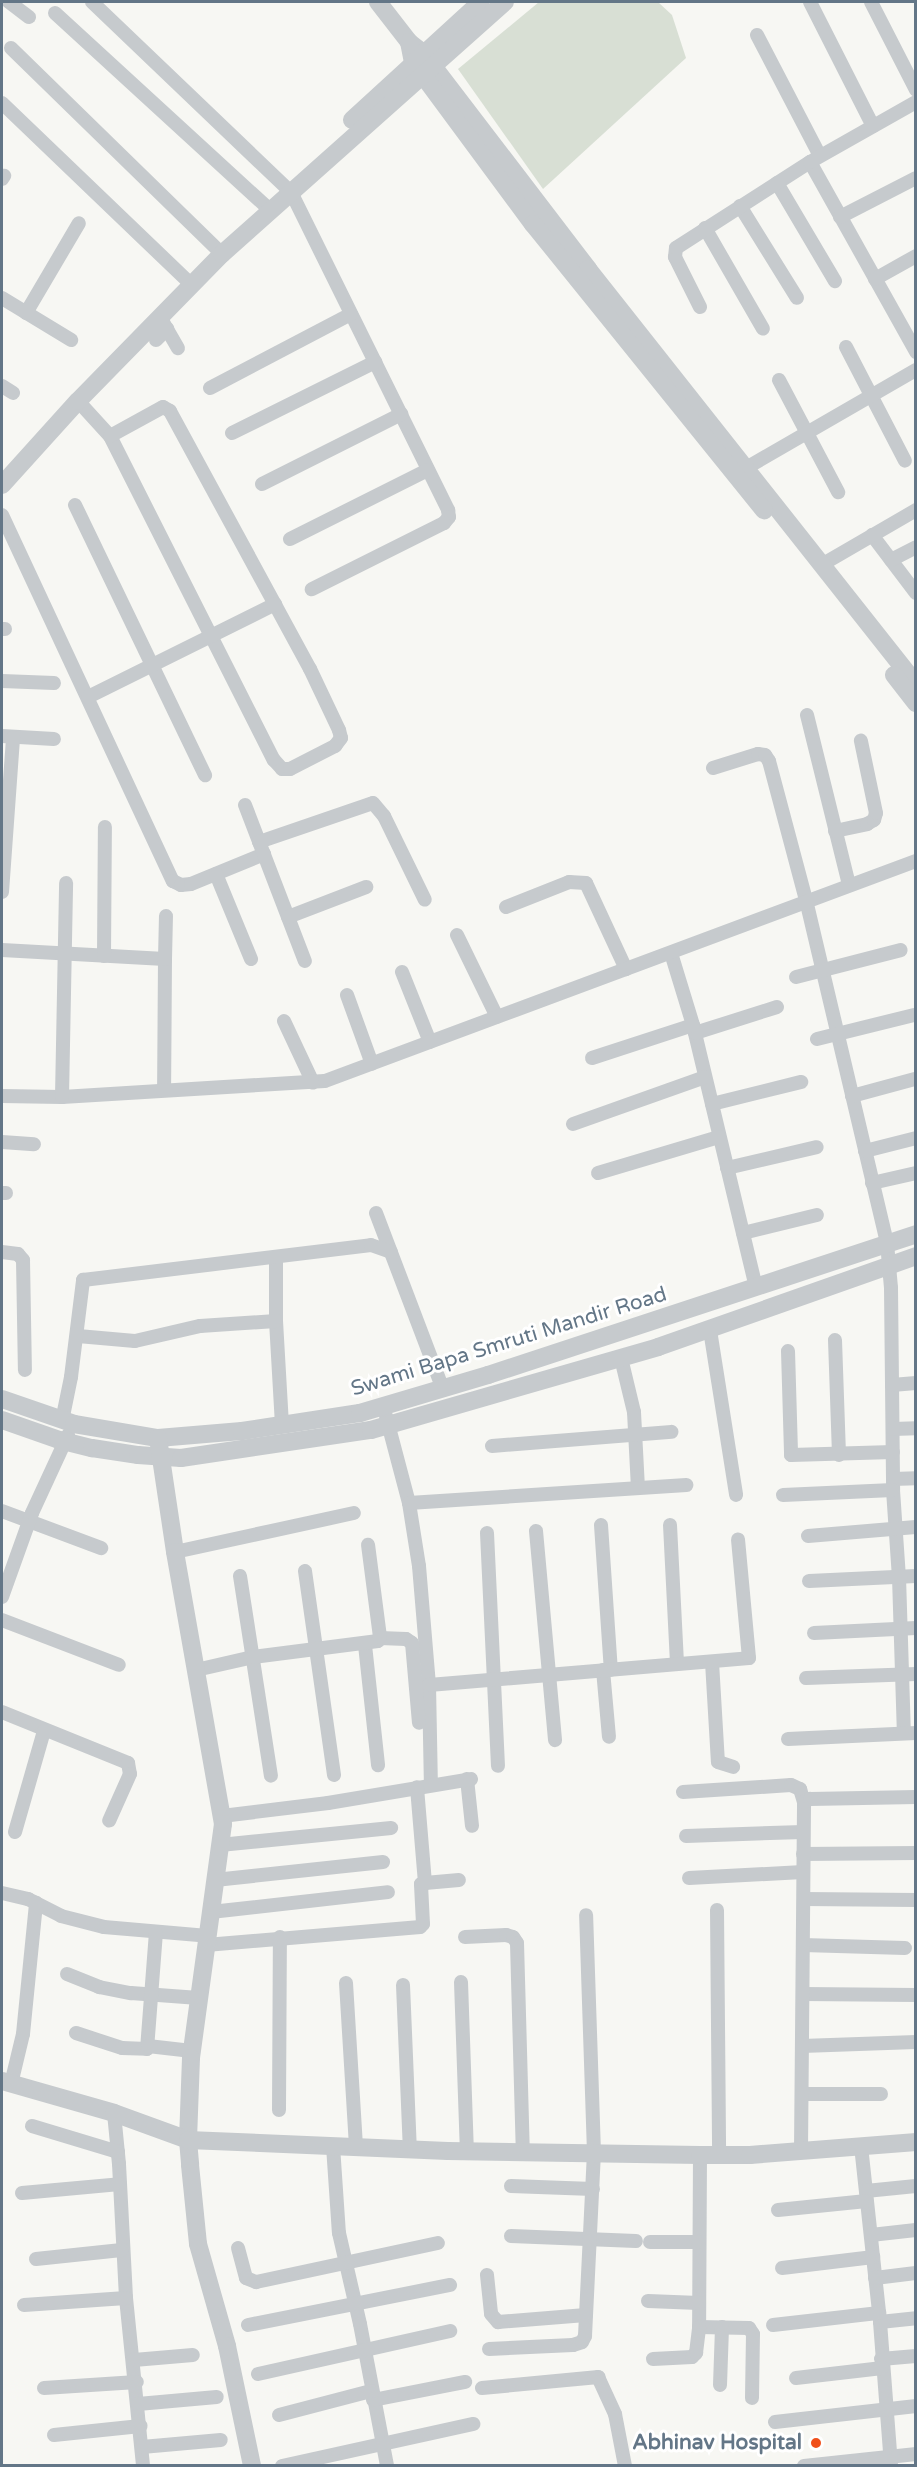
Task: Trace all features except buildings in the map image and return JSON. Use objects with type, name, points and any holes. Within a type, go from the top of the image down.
[{"type":"street","points":[[9,2],[29,16]]},
{"type":"street","points":[[92,2],[287,188],[448,510],[449,517],[444,523],[312,589]]},
{"type":"street","points":[[378,2],[533,224],[915,698]]},
{"type":"street","points":[[2,485],[56,421],[188,282],[374,109],[419,59],[481,2]]},
{"type":"street","points":[[419,59],[505,2]]},
{"type":"street","points":[[810,2],[873,126]]},
{"type":"street","points":[[871,2],[915,90]]},
{"type":"street","points":[[55,13],[267,207]]},
{"type":"street","points":[[758,35],[840,217],[914,347]]},
{"type":"street","points":[[11,48],[219,251]]},
{"type":"street","points":[[419,59],[823,564],[915,698]]},
{"type":"street","points":[[700,307],[675,257],[676,248],[815,159],[915,102]]},
{"type":"street","points":[[2,103],[188,282]]},
{"type":"street","points":[[840,217],[915,177]]},
{"type":"street","points":[[777,183],[835,281]]},
{"type":"street","points":[[740,206],[797,298]]},
{"type":"street","points":[[26,313],[80,224]]},
{"type":"street","points":[[705,228],[763,329]]},
{"type":"street","points":[[875,279],[915,256]]},
{"type":"street","points":[[156,340],[188,282]]},
{"type":"street","points":[[2,298],[71,339]]},
{"type":"street","points":[[210,388],[351,314]]},
{"type":"street","points":[[164,323],[178,348]]},
{"type":"street","points":[[2,471],[78,401],[105,369],[164,323]]},
{"type":"street","points":[[846,347],[905,460]]},
{"type":"street","points":[[232,433],[375,362]]},
{"type":"street","points":[[746,468],[915,370]]},
{"type":"street","points":[[779,380],[808,431],[838,492]]},
{"type":"street","points":[[78,401],[110,436],[274,760],[282,769],[290,769],[335,746],[341,738],[339,730],[275,604],[170,411],[163,407],[110,436]]},
{"type":"street","points":[[262,484],[401,414]]},
{"type":"street","points":[[290,539],[428,470]]},
{"type":"street","points":[[75,505],[205,775]]},
{"type":"street","points":[[823,564],[915,510]]},
{"type":"street","points":[[2,515],[173,881],[181,885],[191,884],[216,874],[261,848],[373,803],[384,816],[425,900]]},
{"type":"street","points":[[872,535],[914,590]]},
{"type":"street","points":[[891,560],[915,547]]},
{"type":"street","points":[[88,697],[275,604]]},
{"type":"street","points":[[2,681],[54,683]]},
{"type":"street","points":[[807,716],[849,885]]},
{"type":"street","points":[[2,891],[7,737],[54,740]]},
{"type":"street","points":[[835,831],[867,824],[873,820],[876,813],[861,741]]},
{"type":"street","points":[[713,768],[759,754],[765,755],[769,761],[806,900],[873,1182],[890,1266],[893,1484],[901,1629],[909,1674],[910,1733],[788,1739]]},
{"type":"street","points":[[245,806],[305,961]]},
{"type":"street","points":[[104,956],[105,827]]},
{"type":"street","points":[[2,1096],[62,1097],[313,1083],[372,1064],[915,861]]},
{"type":"street","points":[[216,874],[251,960]]},
{"type":"street","points":[[506,907],[569,882],[586,883],[626,969]]},
{"type":"street","points":[[62,1097],[66,883]]},
{"type":"street","points":[[288,917],[366,886]]},
{"type":"street","points":[[164,1090],[166,916]]},
{"type":"street","points":[[458,935],[497,1017]]},
{"type":"street","points":[[2,950],[165,959]]},
{"type":"street","points":[[796,977],[901,950]]},
{"type":"street","points":[[670,953],[694,1029],[756,1288]]},
{"type":"street","points":[[402,972],[430,1042]]},
{"type":"street","points":[[347,995],[372,1064]]},
{"type":"street","points":[[592,1058],[777,1007]]},
{"type":"street","points":[[817,1039],[914,1015]]},
{"type":"street","points":[[284,1021],[313,1083]]},
{"type":"street","points":[[573,1124],[705,1077]]},
{"type":"street","points":[[852,1096],[915,1079]]},
{"type":"street","points":[[712,1104],[801,1082]]},
{"type":"street","points":[[598,1173],[719,1137]]},
{"type":"street","points":[[865,1150],[915,1138]]},
{"type":"street","points":[[2,1142],[34,1144]]},
{"type":"street","points":[[727,1168],[816,1147]]},
{"type":"street","points":[[873,1182],[915,1173]]},
{"type":"street","points":[[376,1213],[443,1389]]},
{"type":"street","points":[[742,1233],[817,1215]]},
{"type":"street","name":"Swami Bapa Smruti Mandir Road","points":[[2,1399],[68,1422],[158,1438],[282,1425],[360,1413],[443,1389],[915,1234]]},
{"type":"street","points":[[2,1597],[29,1522],[65,1441],[83,1280],[371,1245],[391,1252]]},
{"type":"street","points":[[2,1252],[18,1254],[23,1260],[24,1370]]},
{"type":"street","points":[[2,1420],[65,1441],[161,1457],[181,1458],[290,1444],[387,1425],[621,1358],[710,1330],[915,1256]]},
{"type":"street","points":[[276,1257],[276,1321],[282,1425]]},
{"type":"street","points":[[78,1336],[135,1341],[200,1326],[276,1321]]},
{"type":"street","points":[[710,1330],[736,1496]]},
{"type":"street","points":[[835,1340],[839,1455]]},
{"type":"street","points":[[788,1351],[791,1455],[893,1452]]},
{"type":"street","points":[[621,1358],[634,1412],[638,1488]]},
{"type":"street","points":[[892,1384],[915,1383]]},
{"type":"street","points":[[384,1407],[409,1503],[419,1566],[429,1685],[424,1786],[425,1882]]},
{"type":"street","points":[[893,1429],[915,1428]]},
{"type":"street","points":[[492,1446],[671,1432]]},
{"type":"street","points":[[158,1438],[175,1552],[222,1816],[192,2051],[188,2140],[198,2244],[227,2346],[252,2466]]},
{"type":"street","points":[[783,1495],[893,1484],[915,1478]]},
{"type":"street","points":[[409,1503],[686,1485]]},
{"type":"street","points":[[2,1511],[101,1548]]},
{"type":"street","points":[[175,1552],[354,1513]]},
{"type":"street","points":[[601,1525],[609,1737]]},
{"type":"street","points":[[670,1525],[677,1664]]},
{"type":"street","points":[[808,1536],[915,1527]]},
{"type":"street","points":[[536,1532],[555,1740]]},
{"type":"street","points":[[487,1533],[498,1766]]},
{"type":"street","points":[[429,1685],[749,1659],[738,1539]]},
{"type":"street","points":[[368,1545],[380,1638]]},
{"type":"street","points":[[305,1571],[334,1775]]},
{"type":"street","points":[[240,1576],[271,1776]]},
{"type":"street","points":[[809,1581],[915,1576]]},
{"type":"street","points":[[2,1620],[119,1665]]},
{"type":"street","points":[[814,1633],[915,1628]]},
{"type":"street","points":[[196,1670],[253,1658],[365,1645],[380,1638],[410,1639],[420,1723]]},
{"type":"street","points":[[365,1645],[378,1765]]},
{"type":"street","points":[[712,1662],[718,1762],[733,1767]]},
{"type":"street","points":[[806,1678],[909,1674]]},
{"type":"street","points":[[2,1712],[44,1731],[128,1763],[130,1774],[109,1821]]},
{"type":"street","points":[[15,1832],[44,1731]]},
{"type":"street","points":[[222,1816],[328,1803],[469,1779],[472,1826]]},
{"type":"street","points":[[683,1792],[791,1785],[800,1789],[804,1802],[801,2151]]},
{"type":"street","points":[[804,1802],[915,1797]]},
{"type":"street","points":[[220,1845],[391,1828]]},
{"type":"street","points":[[687,1836],[803,1832]]},
{"type":"street","points":[[803,1854],[915,1853]]},
{"type":"street","points":[[215,1880],[383,1862]]},
{"type":"street","points":[[689,1878],[803,1872]]},
{"type":"street","points":[[2,1893],[9,1893],[36,1903],[61,1916],[104,1927],[207,1940],[417,1928],[423,1924],[421,1884],[459,1880]]},
{"type":"street","points":[[211,1912],[388,1892]]},
{"type":"street","points":[[804,1899],[915,1900]]},
{"type":"street","points":[[36,1903],[23,2034],[6,2083],[114,2113],[188,2140],[466,2151],[700,2156],[915,2142]]},
{"type":"street","points":[[717,1910],[719,2155]]},
{"type":"street","points":[[489,2349],[578,2343],[585,2336],[594,2153],[586,1915]]},
{"type":"street","points":[[148,2046],[156,1933]]},
{"type":"street","points":[[465,1937],[506,1935],[513,1937],[517,1943],[524,2152]]},
{"type":"street","points":[[279,2110],[280,1937]]},
{"type":"street","points":[[803,1945],[905,1948]]},
{"type":"street","points":[[67,1974],[99,1987],[152,1995],[199,1998]]},
{"type":"street","points":[[461,1982],[466,2151]]},
{"type":"street","points":[[346,1983],[356,2147]]},
{"type":"street","points":[[403,1985],[410,2149]]},
{"type":"street","points":[[803,1994],[915,1995]]},
{"type":"street","points":[[76,2033],[122,2048],[143,2050],[148,2046],[192,2051]]},
{"type":"street","points":[[802,2046],[915,2042]]},
{"type":"street","points":[[802,2094],[881,2094]]},
{"type":"street","points":[[114,2113],[120,2184],[122,2250],[137,2382],[143,2466]]},
{"type":"street","points":[[32,2126],[118,2152]]},
{"type":"street","points":[[333,2146],[339,2233],[387,2466]]},
{"type":"street","points":[[861,2146],[891,2461]]},
{"type":"street","points":[[653,2359],[692,2357],[696,2353],[699,2327],[700,2156]]},
{"type":"street","points":[[22,2193],[120,2184]]},
{"type":"street","points":[[511,2186],[593,2189]]},
{"type":"street","points":[[778,2211],[915,2186]]},
{"type":"street","points":[[871,2235],[915,2230]]},
{"type":"street","points":[[511,2236],[699,2242]]},
{"type":"street","points":[[238,2248],[246,2277],[251,2282],[346,2265],[438,2243]]},
{"type":"street","points":[[36,2259],[122,2250]]},
{"type":"street","points":[[782,2268],[873,2257]]},
{"type":"street","points":[[875,2278],[915,2273]]},
{"type":"street","points":[[488,2275],[491,2314],[498,2322],[586,2314]]},
{"type":"street","points":[[248,2325],[450,2285]]},
{"type":"street","points":[[24,2305],[126,2298]]},
{"type":"street","points":[[648,2301],[699,2303]]},
{"type":"street","points":[[773,2325],[879,2317],[915,2318]]},
{"type":"street","points":[[699,2327],[749,2328],[753,2334],[752,2398]]},
{"type":"street","points":[[720,2385],[722,2327]]},
{"type":"street","points":[[258,2374],[450,2331]]},
{"type":"street","points":[[134,2360],[193,2355]]},
{"type":"street","points":[[796,2378],[915,2356]]},
{"type":"street","points":[[482,2388],[598,2377],[615,2414],[625,2466]]},
{"type":"street","points":[[44,2388],[137,2382]]},
{"type":"street","points":[[279,2415],[372,2395],[465,2382]]},
{"type":"street","points":[[138,2404],[218,2397]]},
{"type":"street","points":[[775,2422],[915,2406]]},
{"type":"street","points":[[282,2466],[473,2424]]},
{"type":"street","points":[[54,2435],[141,2426]]},
{"type":"street","points":[[142,2447],[220,2440]]},
{"type":"street","points":[[804,2466],[891,2461],[915,2454]]},
{"type":"shaded area","points":[[539,2],[658,2],[672,15],[686,58],[543,189],[458,69]]},
{"type":"place","name":"Abhinav Hospital","points":[[816,2443]]}]
